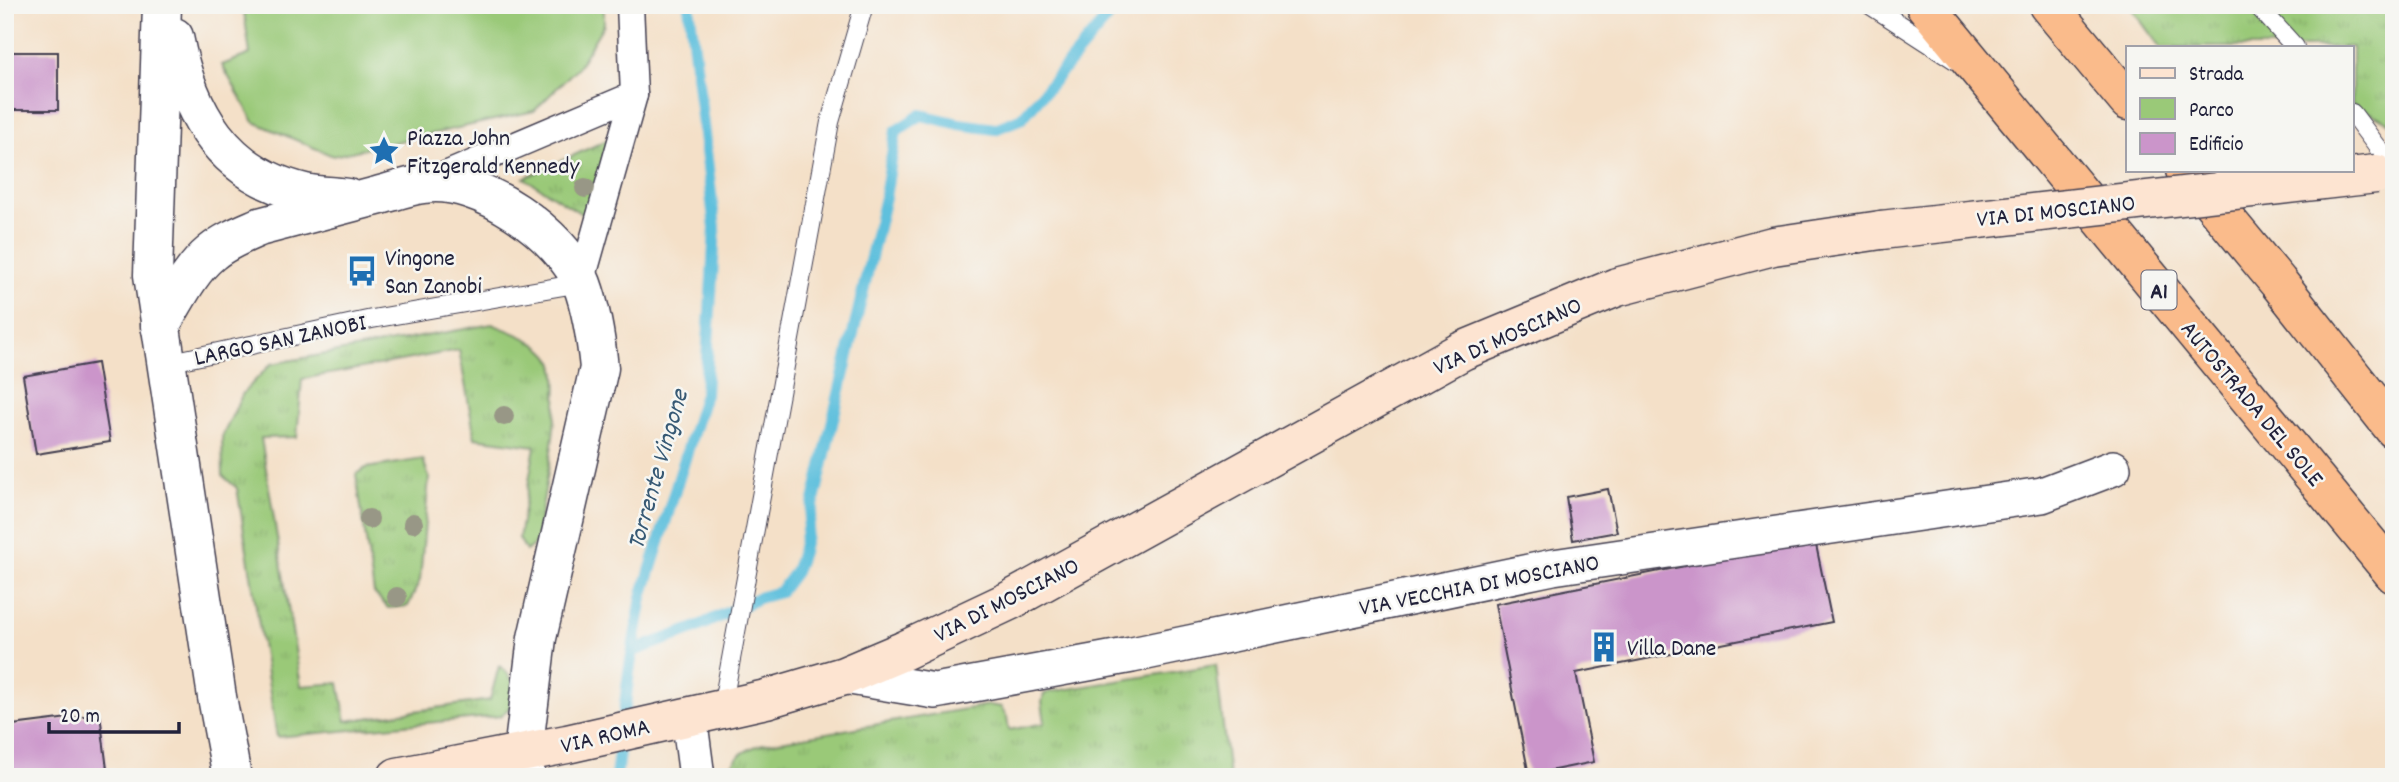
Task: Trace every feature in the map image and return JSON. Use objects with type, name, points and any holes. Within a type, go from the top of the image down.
[{"type":"highway","name":"AUTOSTRADA DEL SOLE","points":[[1925,5],[2394,574]]},
{"type":"highway","points":[[2048,5],[2126,99]]},
{"type":"highway","points":[[2187,172],[2394,429]]},
{"type":"main road","name":"VIA DI MOSCIANO","points":[[705,712],[844,676],[903,651],[1009,601],[1462,351],[1618,287],[1773,246],[1881,230],[2388,172]]},
{"type":"main road","name":"VIA ROMA","points":[[397,777],[525,765],[568,744],[705,712]]},
{"type":"street","points":[[165,5],[187,86],[201,119],[230,155],[260,177],[304,193],[364,200]]},
{"type":"street","points":[[165,5],[153,275],[167,363]]},
{"type":"street","points":[[582,282],[634,95],[631,5]]},
{"type":"street","points":[[160,326],[203,262],[233,238],[260,227],[426,183],[634,95]]},
{"type":"street","points":[[426,183],[458,187],[487,196],[519,212],[556,244],[582,282],[594,327],[599,368],[537,638],[525,765]]},
{"type":"street","name":"LARGO SAN ZANOBI","points":[[167,363],[217,697],[232,777]]},
{"type":"street","name":"VIA VECCHIA DI MOSCIANO","points":[[844,676],[935,691],[1132,655],[1553,567],[2042,495],[2113,468]]},
{"type":"street","points":[[697,777],[705,712]]},
{"type":"lane","points":[[705,712],[830,122],[864,5]]},
{"type":"lane","points":[[1870,5],[1986,80]]},
{"type":"lane","points":[[2257,5],[2294,46]]},
{"type":"lane","points":[[2354,116],[2388,172]]},
{"type":"lane","name":"LARGO SAN ZANOBI","points":[[167,363],[372,319],[582,282]]},
{"type":"green space","points":[[243,5],[604,5],[604,24],[578,67],[534,111],[333,156],[254,122],[222,65],[250,54]]},
{"type":"green space","points":[[2129,5],[2394,5],[2394,125],[2354,105],[2354,46],[2159,46]]},
{"type":"green space","points":[[618,135],[603,227],[524,178]]},
{"type":"green space","points":[[492,324],[540,347],[552,360],[556,373],[555,420],[543,504],[536,543],[526,551],[519,538],[535,446],[475,438],[459,350],[302,379],[297,437],[261,438],[301,686],[339,683],[346,721],[490,700],[499,666],[513,682],[513,703],[501,716],[277,737],[237,488],[223,476],[222,437],[243,393],[271,364]]},
{"type":"green space","points":[[423,459],[429,477],[420,580],[408,606],[388,608],[374,593],[356,474],[366,468]]},
{"type":"green space","points":[[1216,665],[1229,777],[724,777],[739,756],[763,744],[989,705],[1001,707],[1007,717],[1009,730],[1045,723],[1042,702],[1044,694],[1050,692]]},
{"type":"building","points":[[5,52],[58,52],[58,110],[8,110],[8,161],[5,161]]},
{"type":"building","points":[[97,363],[110,442],[36,454],[23,376]]},
{"type":"building","points":[[1608,489],[1617,532],[1573,540],[1566,497]]},
{"type":"building","name":"Villa Dane","points":[[1815,540],[1832,622],[1576,673],[1594,762],[1529,775],[1495,604]]},
{"type":"building","points":[[100,714],[108,777],[5,777],[5,726]]},
{"type":"waterway","name":"Torrente Vingone","points":[[616,777],[629,672],[642,597],[705,394],[715,228],[689,5]]},
{"type":"waterway","points":[[633,651],[693,629],[758,598],[780,592],[795,572],[802,552],[885,197],[896,131],[921,115],[995,129],[1022,118],[1118,5]]},
{"type":"place","name":"Piazza John Fitzgerald Kennedy","points":[[384,151]]},
{"type":"place","name":"Vingone San Zanobi","points":[[362,271]]},
{"type":"place","name":"Villa Dane","points":[[1604,647]]}]
